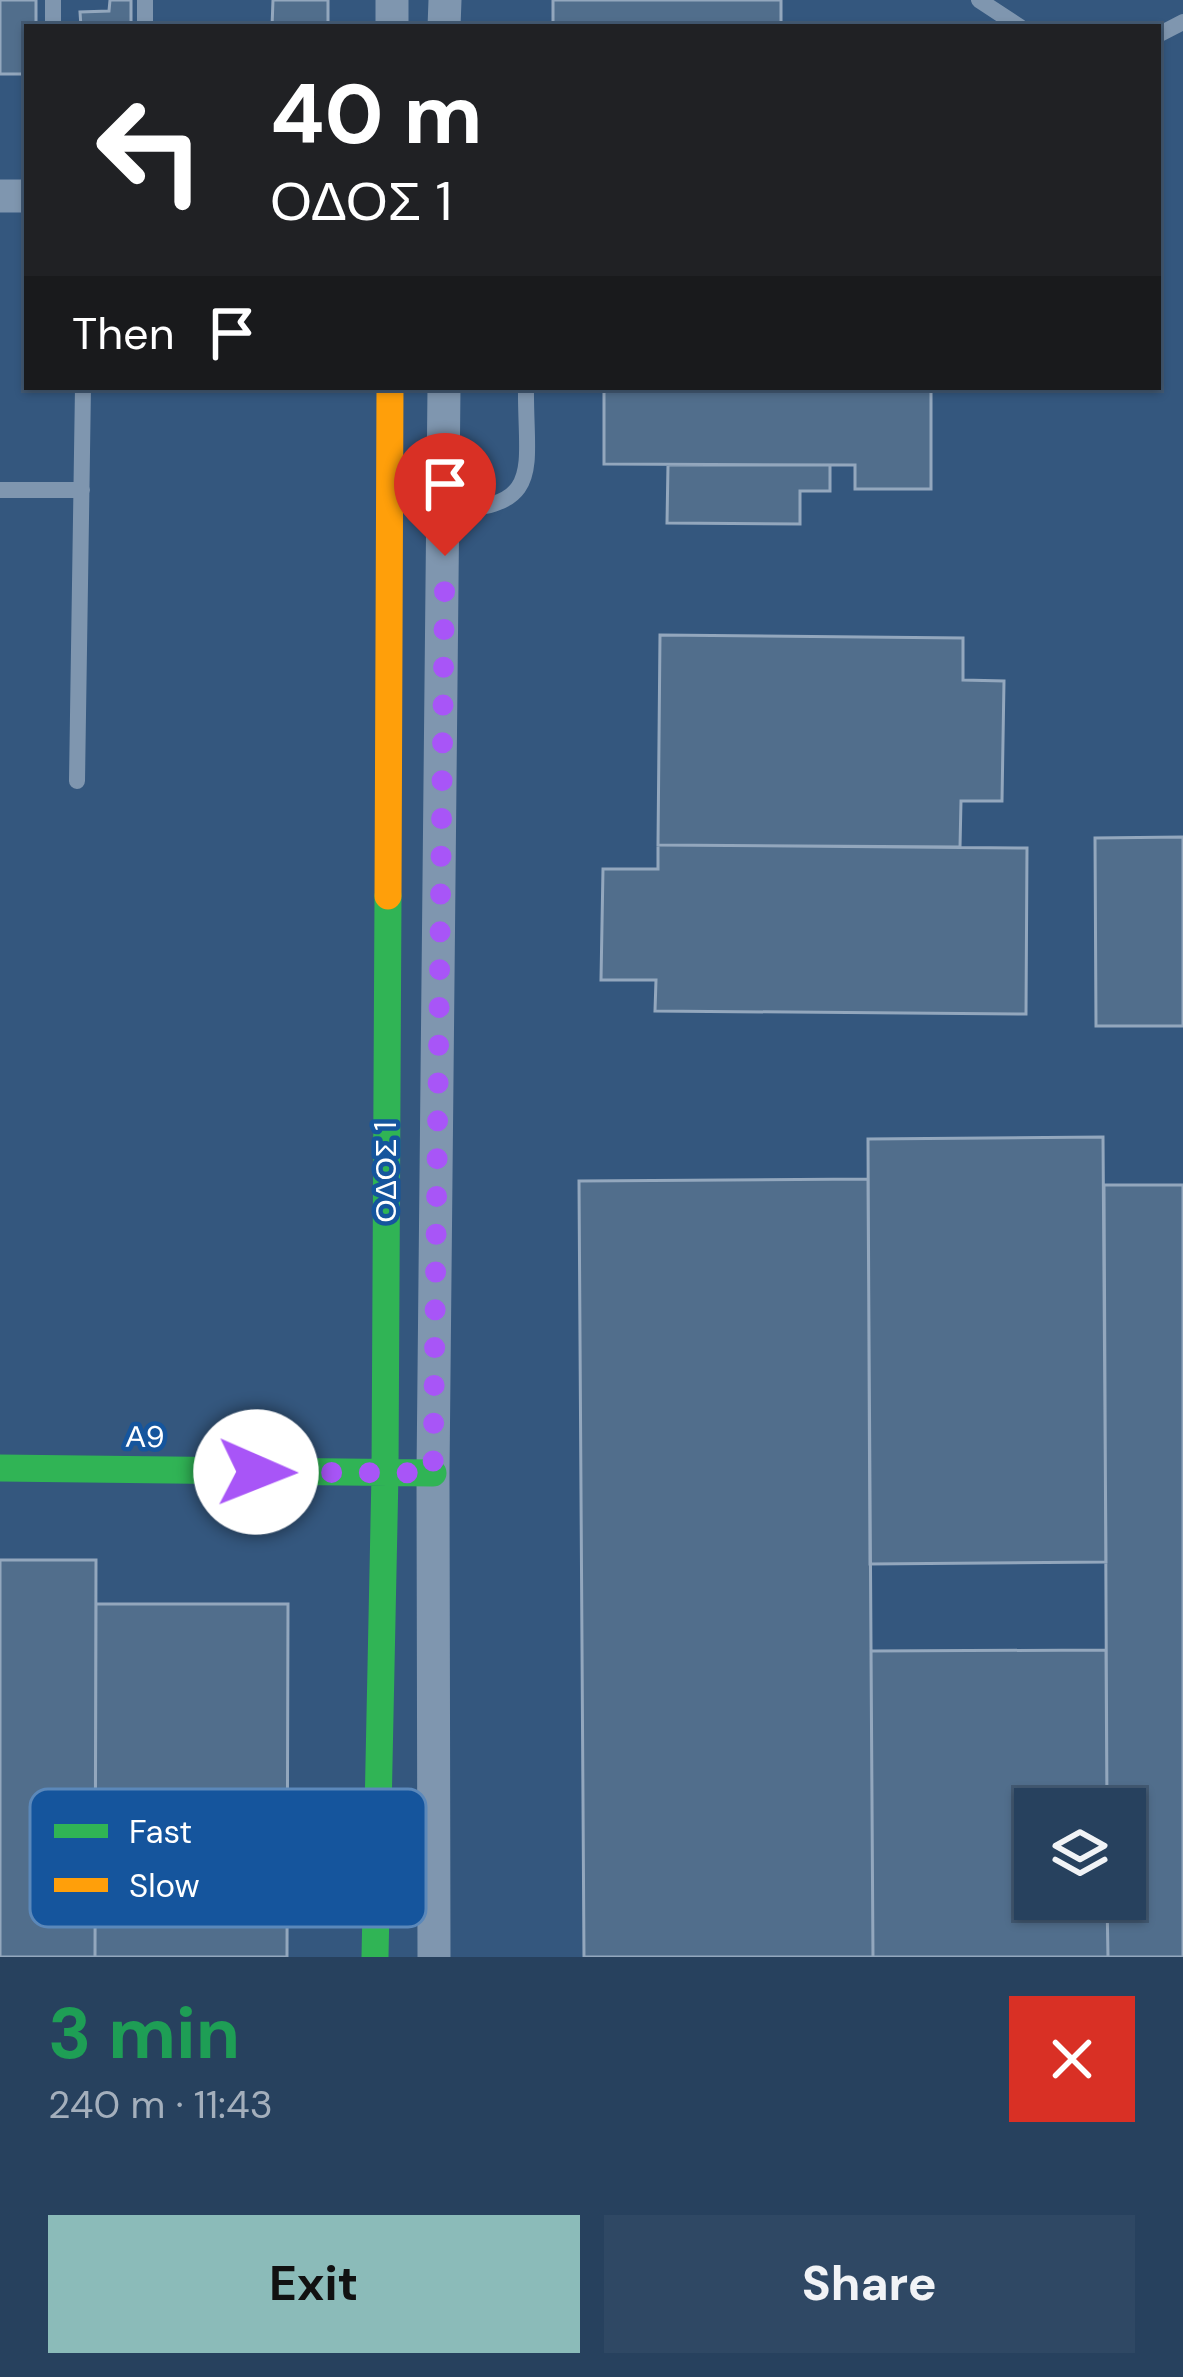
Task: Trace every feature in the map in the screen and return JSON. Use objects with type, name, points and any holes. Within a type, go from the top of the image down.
[{"type":"street","name":"ΟΔΟΣ 1","points":[[378,1789],[385,1474],[390,390]]},
{"type":"street","name":"ΟΔΟΣ 1","points":[[434,1957],[433,1473],[444,390]]},
{"type":"street","name":"Α9","points":[[0,1468],[433,1473]]},
{"type":"street","name":"ΟΔΟΣ 1","points":[[375,1957],[376,1927]]},
{"type":"lane","points":[[980,0],[1016,24]]},
{"type":"lane","points":[[76,781],[83,390]]},
{"type":"lane","points":[[445,510],[488,509],[519,491],[525,474],[526,390]]},
{"type":"lane","points":[[0,490],[82,490]]},
{"type":"building","points":[[0,0],[36,0],[36,24],[24,24],[24,74],[0,74]]},
{"type":"building","points":[[110,0],[131,0],[131,24],[81,24],[80,12],[109,11]]},
{"type":"building","points":[[273,0],[328,0],[328,24],[272,24]]},
{"type":"building","points":[[553,0],[781,0],[781,24],[553,24]]},
{"type":"building","points":[[604,390],[931,390],[931,489],[855,489],[855,465],[604,464]]},
{"type":"building","points":[[668,465],[830,465],[830,491],[800,491],[800,524],[667,523]]},
{"type":"building","points":[[660,635],[963,638],[963,680],[1004,681],[1002,801],[961,801],[960,847],[658,845]]},
{"type":"building","points":[[1183,837],[1183,1026],[1096,1026],[1095,838]]},
{"type":"building","points":[[658,845],[1027,848],[1026,1014],[655,1011],[656,980],[601,980],[603,869],[658,869]]},
{"type":"building","points":[[1103,1137],[1106,1562],[870,1564],[868,1139]]},
{"type":"building","points":[[868,1179],[873,1957],[584,1957],[579,1181]]},
{"type":"building","points":[[1104,1185],[1183,1185],[1183,1957],[1108,1957],[1107,1920],[1146,1920],[1146,1788],[1107,1788]]},
{"type":"building","points":[[0,1560],[96,1560],[95,1789],[30,1789],[30,1927],[95,1927],[95,1957],[0,1957]]},
{"type":"building","points":[[96,1604],[288,1604],[287,1789],[95,1789]]},
{"type":"building","points":[[1106,1650],[1107,1788],[1014,1788],[1014,1920],[1107,1920],[1108,1957],[873,1957],[871,1651]]},
{"type":"building","points":[[95,1927],[287,1927],[287,1957],[95,1957]]},
{"type":"traffic: fast","points":[[378,1789],[388,896]]},
{"type":"traffic: fast","points":[[0,1468],[433,1473]]},
{"type":"traffic: fast","points":[[375,1957],[376,1927]]},
{"type":"traffic: slow","points":[[388,896],[390,390]]},
{"type":"route","points":[[256,1472],[433,1473],[445,556]]}]
